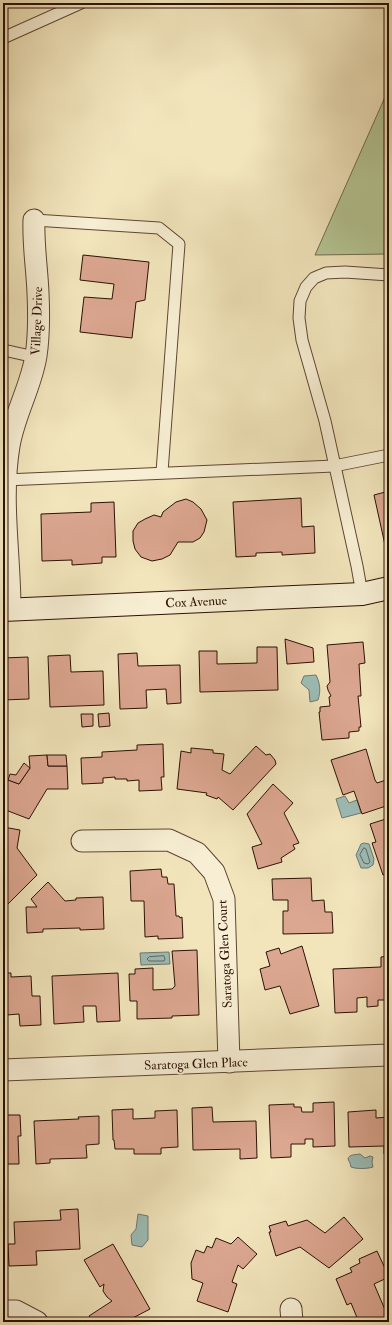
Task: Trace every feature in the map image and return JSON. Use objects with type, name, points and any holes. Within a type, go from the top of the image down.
[{"type":"main road","name":"Cox Avenue","points":[[6,610],[362,594],[389,588]]},
{"type":"street","name":"Village Drive","points":[[6,610],[10,590],[4,508],[5,480],[9,446],[36,357],[38,294],[33,238],[34,220]]},
{"type":"street","name":"Saratoga Glen Court","points":[[82,841],[169,840],[197,853],[214,872],[224,899],[229,1062]]},
{"type":"street","name":"Saratoga Glen Place","points":[[3,1070],[389,1055]]},
{"type":"street","points":[[3,1311],[16,1311],[37,1322]]},
{"type":"lane","points":[[3,38],[81,3]]},
{"type":"lane","points":[[34,220],[159,228],[179,244],[162,472]]},
{"type":"lane","points":[[362,594],[325,421],[302,340],[298,318],[300,301],[306,287],[314,278],[326,273],[345,272],[389,275]]},
{"type":"lane","points":[[8,351],[36,357]]},
{"type":"lane","points":[[5,480],[162,472],[334,466],[389,455]]},
{"type":"green space","points":[[389,88],[389,254],[315,255]]},
{"type":"water","points":[[316,675],[320,687],[320,693],[318,700],[310,702],[309,690],[301,683],[304,676]]},
{"type":"water","points":[[345,796],[349,803],[357,800],[361,813],[342,818],[336,799]]},
{"type":"water","points":[[361,844],[369,844],[374,859],[373,865],[368,868],[361,868],[356,855]]},
{"type":"water","points":[[169,952],[170,964],[141,965],[140,953]]},
{"type":"water","points":[[360,1154],[365,1158],[370,1156],[373,1157],[373,1167],[351,1167],[348,1159],[349,1157]]},
{"type":"water","points":[[138,1214],[148,1216],[148,1240],[142,1247],[132,1245],[131,1235],[136,1229]]},
{"type":"building","points":[[83,255],[149,262],[145,300],[136,302],[132,338],[80,332],[84,297],[112,299],[114,284],[80,280]]},
{"type":"building","points":[[389,491],[389,544],[385,545],[374,495]]},
{"type":"building","points":[[301,498],[302,527],[314,526],[315,553],[282,555],[282,552],[256,553],[256,556],[236,557],[233,502]]},
{"type":"building","points":[[186,499],[193,502],[201,509],[207,520],[204,532],[200,538],[193,542],[178,542],[170,555],[162,559],[152,561],[141,557],[135,549],[133,541],[133,531],[138,523],[154,515],[161,517],[163,512],[176,502]]},
{"type":"building","points":[[114,502],[116,557],[102,557],[102,563],[72,565],[72,560],[42,561],[41,514],[91,512],[91,503]]},
{"type":"building","points":[[285,639],[313,648],[314,662],[287,664]]},
{"type":"building","points":[[363,642],[365,663],[359,664],[361,696],[358,696],[361,727],[359,727],[359,731],[349,732],[349,738],[322,740],[319,712],[320,707],[330,706],[329,697],[331,696],[327,686],[330,682],[327,645]]},
{"type":"building","points":[[257,647],[277,647],[278,690],[200,692],[199,651],[217,651],[217,664],[257,663]]},
{"type":"building","points":[[137,653],[138,666],[180,665],[181,703],[167,704],[166,689],[146,690],[147,708],[120,709],[118,654]]},
{"type":"building","points":[[70,655],[71,672],[103,671],[104,705],[50,707],[48,656]]},
{"type":"building","points":[[28,657],[29,699],[3,700],[3,658]]},
{"type":"building","points":[[109,713],[110,726],[99,727],[98,714]]},
{"type":"building","points":[[81,714],[93,714],[93,726],[82,727]]},
{"type":"building","points":[[163,744],[164,777],[161,777],[162,790],[139,791],[139,780],[127,781],[127,779],[115,779],[115,777],[103,778],[103,783],[82,784],[81,758],[102,757],[102,752],[137,750],[137,745]]},
{"type":"building","points":[[256,746],[266,755],[270,754],[275,760],[276,764],[233,810],[218,797],[217,799],[206,795],[207,793],[177,789],[181,751],[191,753],[191,748],[213,750],[213,753],[224,754],[222,770],[230,774]]},
{"type":"building","points":[[366,749],[377,783],[389,779],[389,805],[362,814],[354,791],[343,795],[331,760]]},
{"type":"building","points":[[47,755],[48,766],[67,766],[68,789],[47,789],[29,819],[3,809],[3,778],[19,784],[30,768],[29,756]]},
{"type":"building","points":[[47,755],[66,755],[67,766],[48,766]]},
{"type":"building","points":[[24,763],[30,768],[19,784],[8,780],[10,774],[16,775]]},
{"type":"building","points":[[273,784],[293,803],[284,813],[299,843],[293,845],[295,849],[281,858],[282,862],[258,869],[252,847],[262,844],[247,814]]},
{"type":"building","points":[[389,818],[389,873],[383,875],[372,843],[376,842],[370,824]]},
{"type":"building","points":[[3,827],[20,830],[17,848],[37,875],[5,907],[3,906]]},
{"type":"building","points":[[161,869],[162,877],[167,877],[168,884],[174,884],[176,916],[179,916],[180,918],[182,917],[183,938],[158,939],[158,936],[145,937],[144,901],[131,901],[130,871]]},
{"type":"building","points":[[311,878],[312,901],[324,900],[325,912],[332,912],[333,933],[283,934],[283,911],[288,911],[288,900],[273,900],[272,879]]},
{"type":"building","points":[[48,882],[65,901],[76,900],[76,898],[103,897],[104,929],[43,929],[43,932],[27,933],[26,907],[37,907],[31,899]]},
{"type":"building","points":[[302,946],[319,1006],[290,1014],[280,986],[265,990],[260,969],[270,966],[266,952],[279,948],[281,954]]},
{"type":"building","points":[[197,950],[199,1015],[172,1016],[172,1018],[137,1019],[137,1001],[130,1001],[129,974],[135,974],[135,969],[153,968],[153,990],[172,989],[175,986],[172,951]]},
{"type":"building","points":[[389,956],[389,1000],[378,1000],[378,1006],[367,1007],[367,997],[357,998],[357,1012],[335,1013],[333,969],[381,967],[381,957]]},
{"type":"building","points":[[3,973],[11,973],[11,977],[31,976],[32,996],[40,996],[41,1025],[20,1026],[19,1014],[7,1015],[7,1018],[3,1019]]},
{"type":"building","points":[[118,973],[120,1021],[97,1022],[96,1006],[83,1006],[84,1022],[54,1024],[52,976]]},
{"type":"building","points":[[334,1102],[335,1146],[313,1147],[313,1139],[305,1139],[305,1144],[291,1144],[291,1157],[271,1158],[269,1105],[294,1104],[294,1107],[301,1107],[302,1112],[313,1112],[313,1103]]},
{"type":"building","points":[[212,1107],[213,1122],[256,1121],[257,1158],[240,1159],[240,1149],[193,1150],[192,1108]]},
{"type":"building","points":[[133,1109],[133,1119],[155,1118],[155,1111],[177,1110],[178,1147],[161,1148],[161,1154],[134,1154],[134,1149],[115,1149],[113,1140],[112,1110]]},
{"type":"building","points":[[376,1110],[376,1118],[389,1117],[389,1154],[384,1154],[384,1146],[349,1147],[348,1112]]},
{"type":"building","points":[[3,1115],[20,1115],[21,1136],[18,1136],[19,1164],[3,1164]]},
{"type":"building","points":[[99,1116],[99,1144],[86,1145],[87,1158],[50,1159],[50,1163],[36,1164],[34,1121],[79,1119],[78,1117]]},
{"type":"building","points":[[78,1209],[80,1249],[36,1251],[37,1265],[9,1266],[8,1244],[15,1244],[14,1222],[61,1220],[60,1210]]},
{"type":"building","points":[[344,1217],[363,1239],[329,1268],[300,1247],[276,1256],[269,1232],[271,1232],[269,1226],[286,1221],[288,1226],[307,1220],[325,1233]]},
{"type":"building","points":[[238,1237],[257,1254],[243,1269],[238,1265],[232,1282],[237,1284],[228,1312],[197,1301],[203,1283],[192,1279],[191,1263],[196,1250],[204,1253],[207,1246],[212,1248],[216,1238],[231,1244]]},
{"type":"building","points":[[113,1244],[150,1309],[127,1321],[126,1319],[121,1322],[93,1322],[89,1316],[112,1301],[103,1291],[104,1284],[100,1287],[84,1260]]},
{"type":"building","points":[[377,1251],[389,1277],[374,1284],[389,1322],[354,1322],[358,1320],[351,1303],[347,1305],[336,1279],[352,1272],[350,1268],[360,1263],[359,1259]]}]
